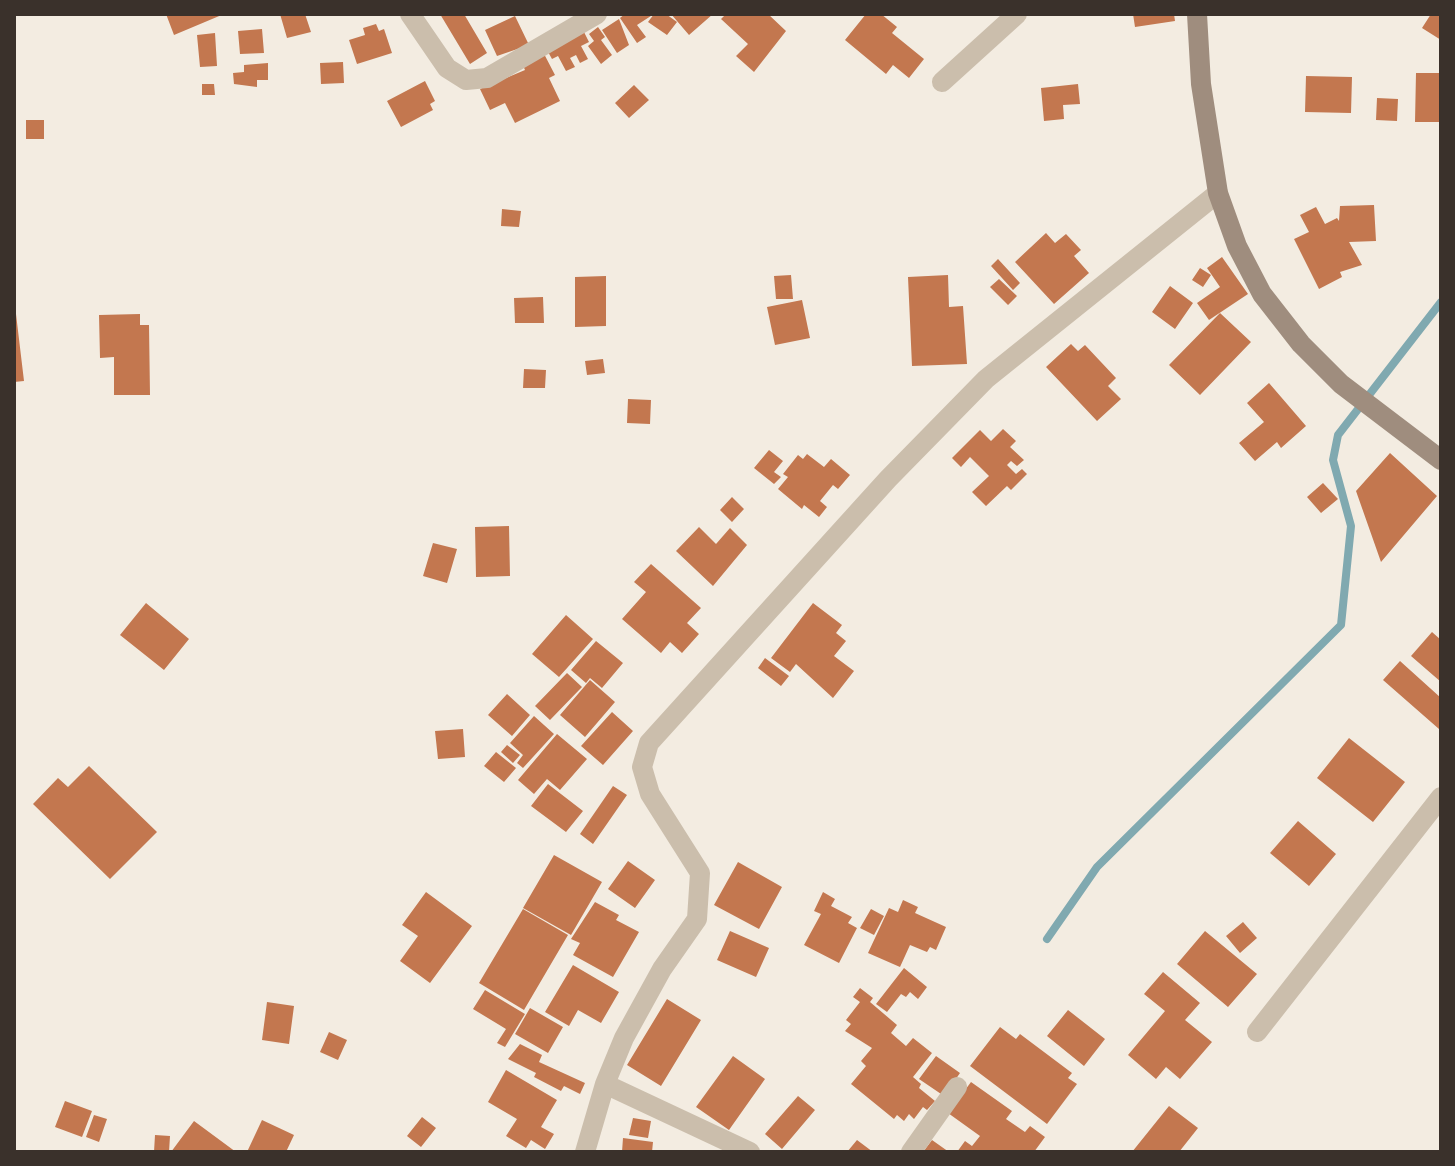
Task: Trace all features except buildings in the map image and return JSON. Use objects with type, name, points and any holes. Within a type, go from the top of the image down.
[{"type":"street","points":[[410,14],[447,68],[466,80],[487,78],[597,14]]},
{"type":"street","points":[[942,82],[1017,14]]},
{"type":"street","points":[[1197,14],[1204,108],[1218,193],[1237,246],[1262,294],[1301,344],[1341,384],[1441,460]]},
{"type":"street","points":[[585,1152],[605,1084],[624,1038],[662,969],[697,919],[700,873],[650,794],[642,767],[649,743],[888,479],[986,379],[1218,193]]},
{"type":"street","points":[[1257,1032],[1441,797]]},
{"type":"street","points":[[605,1084],[750,1152]]},
{"type":"street","points":[[911,1152],[957,1087]]},
{"type":"waterway","points":[[1047,939],[1097,867],[1341,625],[1351,526],[1333,460],[1338,435],[1441,302]]}]
